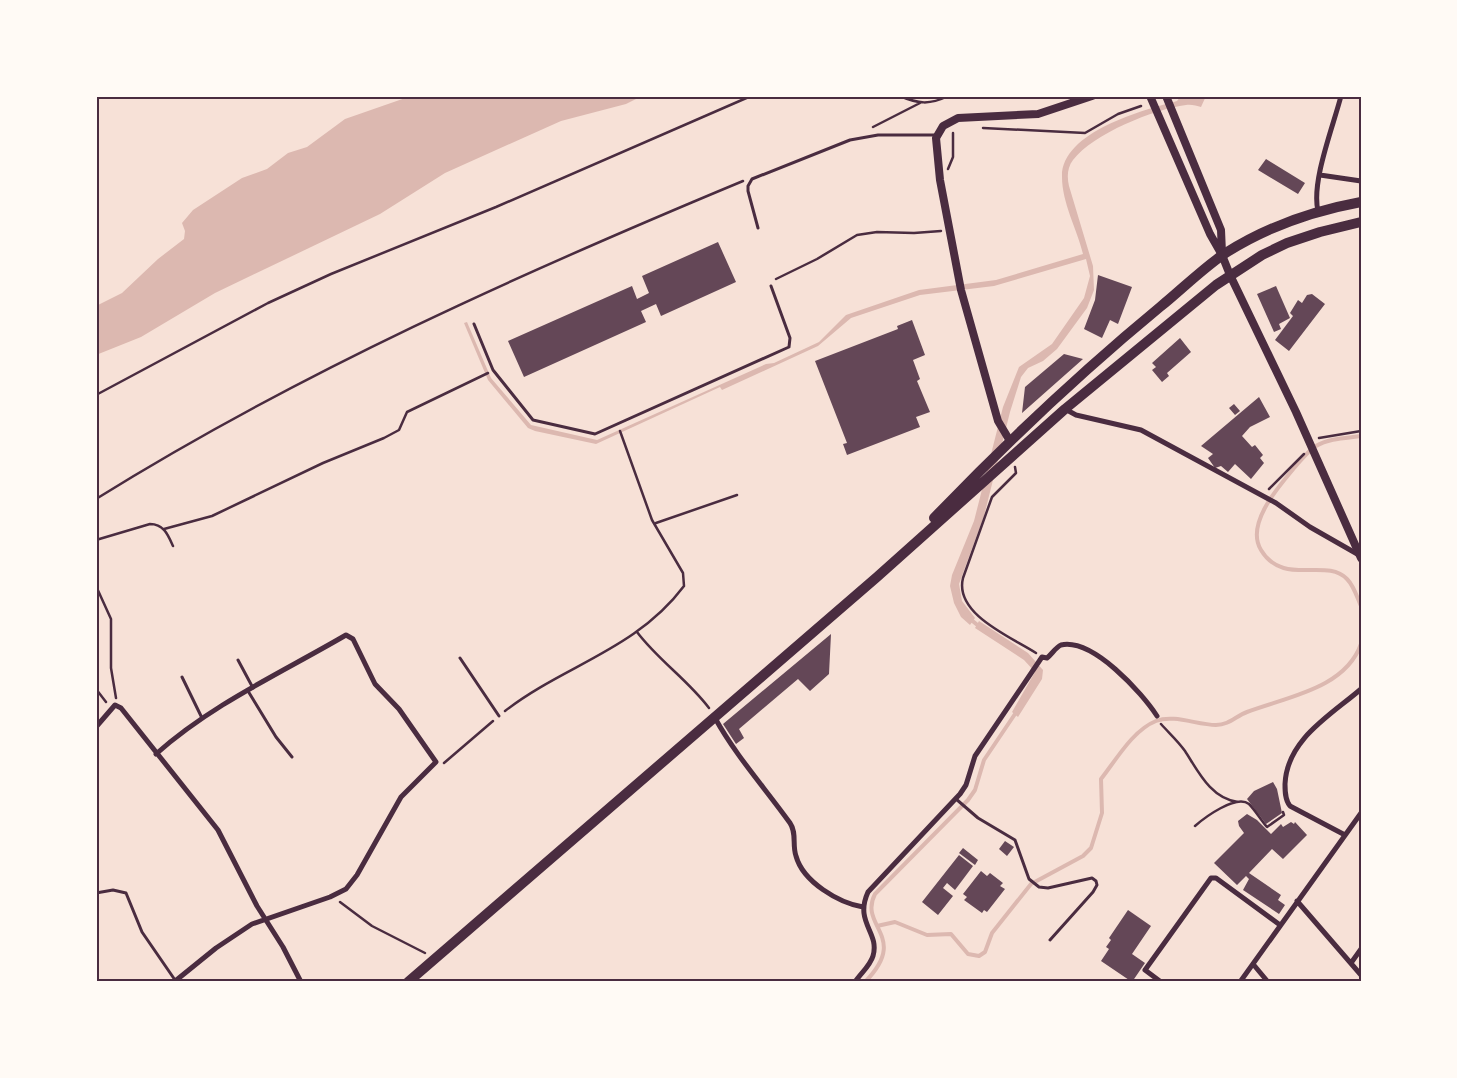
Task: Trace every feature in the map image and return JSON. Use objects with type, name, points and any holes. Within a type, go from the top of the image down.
[{"type":"highway","points":[[877,577],[1010,442],[1098,360],[1222,255],[1282,224],[1318,212],[1361,202]]},
{"type":"highway","points":[[408,982],[877,577],[1065,409],[1132,352],[1230,275],[1262,254],[1320,232],[1361,222]]},
{"type":"street","points":[[1010,442],[1001,429],[992,402],[961,290],[940,180],[935,145],[936,135],[943,126],[958,118],[1038,114],[1092,96]]},
{"type":"street","points":[[1318,212],[1315,199],[1341,96]]},
{"type":"street","points":[[1166,98],[1221,230],[1222,255]]},
{"type":"street","points":[[1152,99],[1210,234],[1222,255],[1304,428],[1360,557]]},
{"type":"street","points":[[1320,175],[1361,181]]},
{"type":"street","points":[[1065,409],[1076,414],[1141,430],[1268,500],[1360,557]]},
{"type":"street","points":[[156,754],[202,718],[348,636],[353,639],[375,684],[399,709],[436,762],[398,801],[354,880],[346,889],[334,896],[247,927],[175,981]]},
{"type":"street","points":[[855,982],[871,962],[875,948],[864,920],[863,907],[874,884],[956,799],[966,785],[975,756],[1040,659],[1047,658],[1057,647],[1064,645],[1097,654],[1145,699],[1157,716]]},
{"type":"street","points":[[1346,835],[1290,806],[1286,799],[1286,780],[1290,760],[1308,734],[1361,689]]},
{"type":"street","points":[[96,727],[110,709],[117,704],[218,830],[265,920],[283,947],[301,982]]},
{"type":"street","points":[[714,718],[749,771],[792,827],[795,856],[804,870],[838,899],[863,907]]},
{"type":"street","points":[[1240,982],[1361,814]]},
{"type":"street","points":[[1161,982],[1145,970],[1211,878],[1216,878],[1280,925]]},
{"type":"street","points":[[1297,901],[1361,975]]},
{"type":"street","points":[[1351,964],[1361,949]]},
{"type":"street","points":[[1253,964],[1268,982]]},
{"type":"lane","points":[[758,228],[748,191],[748,186],[752,179],[850,140],[878,135],[936,135]]},
{"type":"lane","points":[[474,324],[493,370],[536,422],[595,434],[789,347],[790,338],[771,286]]},
{"type":"lane","points":[[460,658],[499,716]]},
{"type":"lane","points":[[238,660],[276,737],[292,758]]},
{"type":"lane","points":[[182,677],[202,718]]},
{"type":"lane","points":[[956,799],[978,818],[1015,840],[1029,879],[1039,888],[1048,888],[1092,878],[1096,880],[1093,892],[1050,940]]},
{"type":"lane","points":[[96,894],[114,890],[126,893],[142,932],[175,981]]},
{"type":"path","points":[[96,394],[268,304],[331,274],[496,207],[751,96]]},
{"type":"path","points":[[900,96],[920,104]]},
{"type":"path","points":[[864,131],[920,104],[936,102],[948,96]]},
{"type":"path","points":[[980,128],[1085,133],[1118,114],[1141,106]]},
{"type":"path","points":[[940,180],[951,164],[952,134],[955,129]]},
{"type":"path","points":[[96,499],[250,411],[372,347],[649,220],[748,179]]},
{"type":"path","points":[[771,286],[780,277],[817,259],[857,235],[877,232],[914,233],[950,229]]},
{"type":"path","points":[[164,529],[212,516],[323,463],[384,438],[399,430],[407,412],[493,370]]},
{"type":"path","points":[[436,762],[445,762],[499,716],[567,671],[602,655],[637,632],[684,586],[685,580],[680,567],[652,520],[618,425]]},
{"type":"path","points":[[1319,438],[1361,431]]},
{"type":"path","points":[[1266,492],[1305,453]]},
{"type":"path","points":[[1015,465],[1016,473],[992,497],[962,578],[961,590],[968,606],[980,617],[1040,659]]},
{"type":"path","points":[[656,523],[738,495]]},
{"type":"path","points":[[96,540],[150,524],[156,524],[164,529],[173,546]]},
{"type":"path","points":[[96,586],[111,619],[112,677],[117,704]]},
{"type":"path","points":[[637,632],[646,644],[699,694],[714,718]]},
{"type":"path","points":[[96,690],[110,709]]},
{"type":"path","points":[[1157,716],[1215,792],[1228,800],[1248,804],[1267,826],[1284,815]]},
{"type":"path","points":[[1195,826],[1216,811],[1242,802]]},
{"type":"path","points":[[334,896],[344,907],[372,926],[415,946],[428,955]]},
{"type":"shaded area","points":[[411,96],[642,96],[626,104],[561,121],[445,173],[380,214],[215,293],[141,337],[96,355],[96,306],[122,293],[158,259],[184,239],[185,231],[182,223],[193,210],[242,178],[267,169],[288,153],[307,147],[345,119]]},
{"type":"shaded area","points":[[1181,96],[1206,96],[1201,107],[1188,105],[1173,107],[1141,117],[1109,132],[1082,150],[1070,166],[1069,186],[1093,266],[1094,290],[1087,308],[1057,349],[1043,361],[1028,368],[1021,377],[1010,412],[984,516],[959,584],[962,601],[975,618],[970,625],[961,617],[954,603],[950,586],[952,575],[974,521],[1003,407],[1019,367],[1052,344],[1084,298],[1090,276],[1086,259],[994,286],[920,295],[851,318],[818,346],[722,390],[720,387],[596,444],[528,428],[488,380],[464,323],[467,322],[491,378],[531,425],[597,440],[819,342],[846,315],[919,290],[996,280],[1083,254],[1064,196],[1062,177],[1065,161],[1075,147],[1106,125],[1145,110],[1177,101]]},
{"type":"shaded area","points":[[979,621],[1028,653],[1043,670],[1042,679],[1018,717],[1012,712],[1035,672],[1024,660],[975,628]]},
{"type":"building","points":[[1266,159],[1305,183],[1298,194],[1258,170]]},
{"type":"building","points":[[718,242],[736,282],[661,316],[656,304],[641,311],[646,322],[524,377],[508,341],[632,286],[637,299],[649,293],[642,276]]},
{"type":"building","points":[[1098,275],[1132,287],[1118,324],[1110,320],[1102,338],[1084,329],[1095,300]]},
{"type":"building","points":[[1276,286],[1290,318],[1279,324],[1281,329],[1274,332],[1257,294]]},
{"type":"building","points":[[1312,294],[1325,304],[1289,351],[1275,340],[1293,316],[1290,313],[1298,300],[1302,303],[1307,295]]},
{"type":"building","points":[[912,320],[925,355],[913,360],[920,379],[917,381],[930,412],[916,417],[920,427],[847,455],[843,444],[847,443],[815,361],[898,329],[897,326]]},
{"type":"building","points":[[1180,338],[1191,352],[1167,373],[1169,376],[1162,382],[1152,370],[1156,367],[1152,363]]},
{"type":"building","points":[[1064,354],[1083,359],[1022,413],[1025,387]]},
{"type":"building","points":[[1259,397],[1270,417],[1250,427],[1242,436],[1252,447],[1255,445],[1263,455],[1260,458],[1264,463],[1251,479],[1235,464],[1228,472],[1221,466],[1215,468],[1208,458],[1213,454],[1201,446]]},
{"type":"building","points":[[1234,404],[1240,411],[1235,415],[1229,408]]},
{"type":"building","points":[[831,634],[829,674],[810,691],[798,679],[739,729],[744,738],[736,744],[723,724]]},
{"type":"building","points":[[1273,782],[1277,789],[1282,813],[1266,824],[1247,799],[1254,791]]},
{"type":"building","points":[[1247,814],[1257,820],[1271,834],[1281,824],[1283,827],[1291,822],[1294,824],[1295,822],[1307,835],[1283,859],[1272,849],[1249,873],[1281,895],[1278,900],[1285,905],[1279,914],[1243,890],[1249,879],[1246,876],[1237,885],[1214,863],[1244,833],[1238,821]]},
{"type":"building","points":[[1005,841],[1014,847],[1007,856],[999,849]]},
{"type":"building","points":[[963,848],[978,860],[975,865],[959,853]]},
{"type":"building","points":[[959,855],[973,866],[955,890],[947,883],[943,888],[953,896],[938,915],[922,902]]},
{"type":"building","points":[[981,871],[987,876],[990,873],[1003,883],[1000,886],[1005,889],[987,912],[984,910],[982,913],[964,900],[967,897],[963,894]]},
{"type":"building","points":[[1128,910],[1151,926],[1132,954],[1145,963],[1132,982],[1101,961],[1109,949],[1106,947],[1111,940],[1109,938]]},
{"type":"waterway","points":[[1361,436],[1327,441],[1307,453],[1273,495],[1266,506],[1257,529],[1257,540],[1261,550],[1270,561],[1292,570],[1328,570],[1338,573],[1347,579],[1361,606]]},
{"type":"waterway","points":[[969,618],[981,628]]},
{"type":"waterway","points":[[877,926],[895,922],[927,935],[951,934],[968,954],[979,956],[985,952],[992,933],[1031,884],[1083,856],[1091,848],[1102,813],[1101,779],[1132,738],[1140,731],[1148,725],[1163,719],[1178,719],[1209,725],[1221,725],[1247,712],[1296,696],[1313,689],[1342,672],[1353,659],[1361,644]]},
{"type":"waterway","points":[[865,982],[878,966],[883,953],[883,943],[873,915],[872,905],[875,894],[968,800],[975,790],[984,760],[1017,711]]}]
